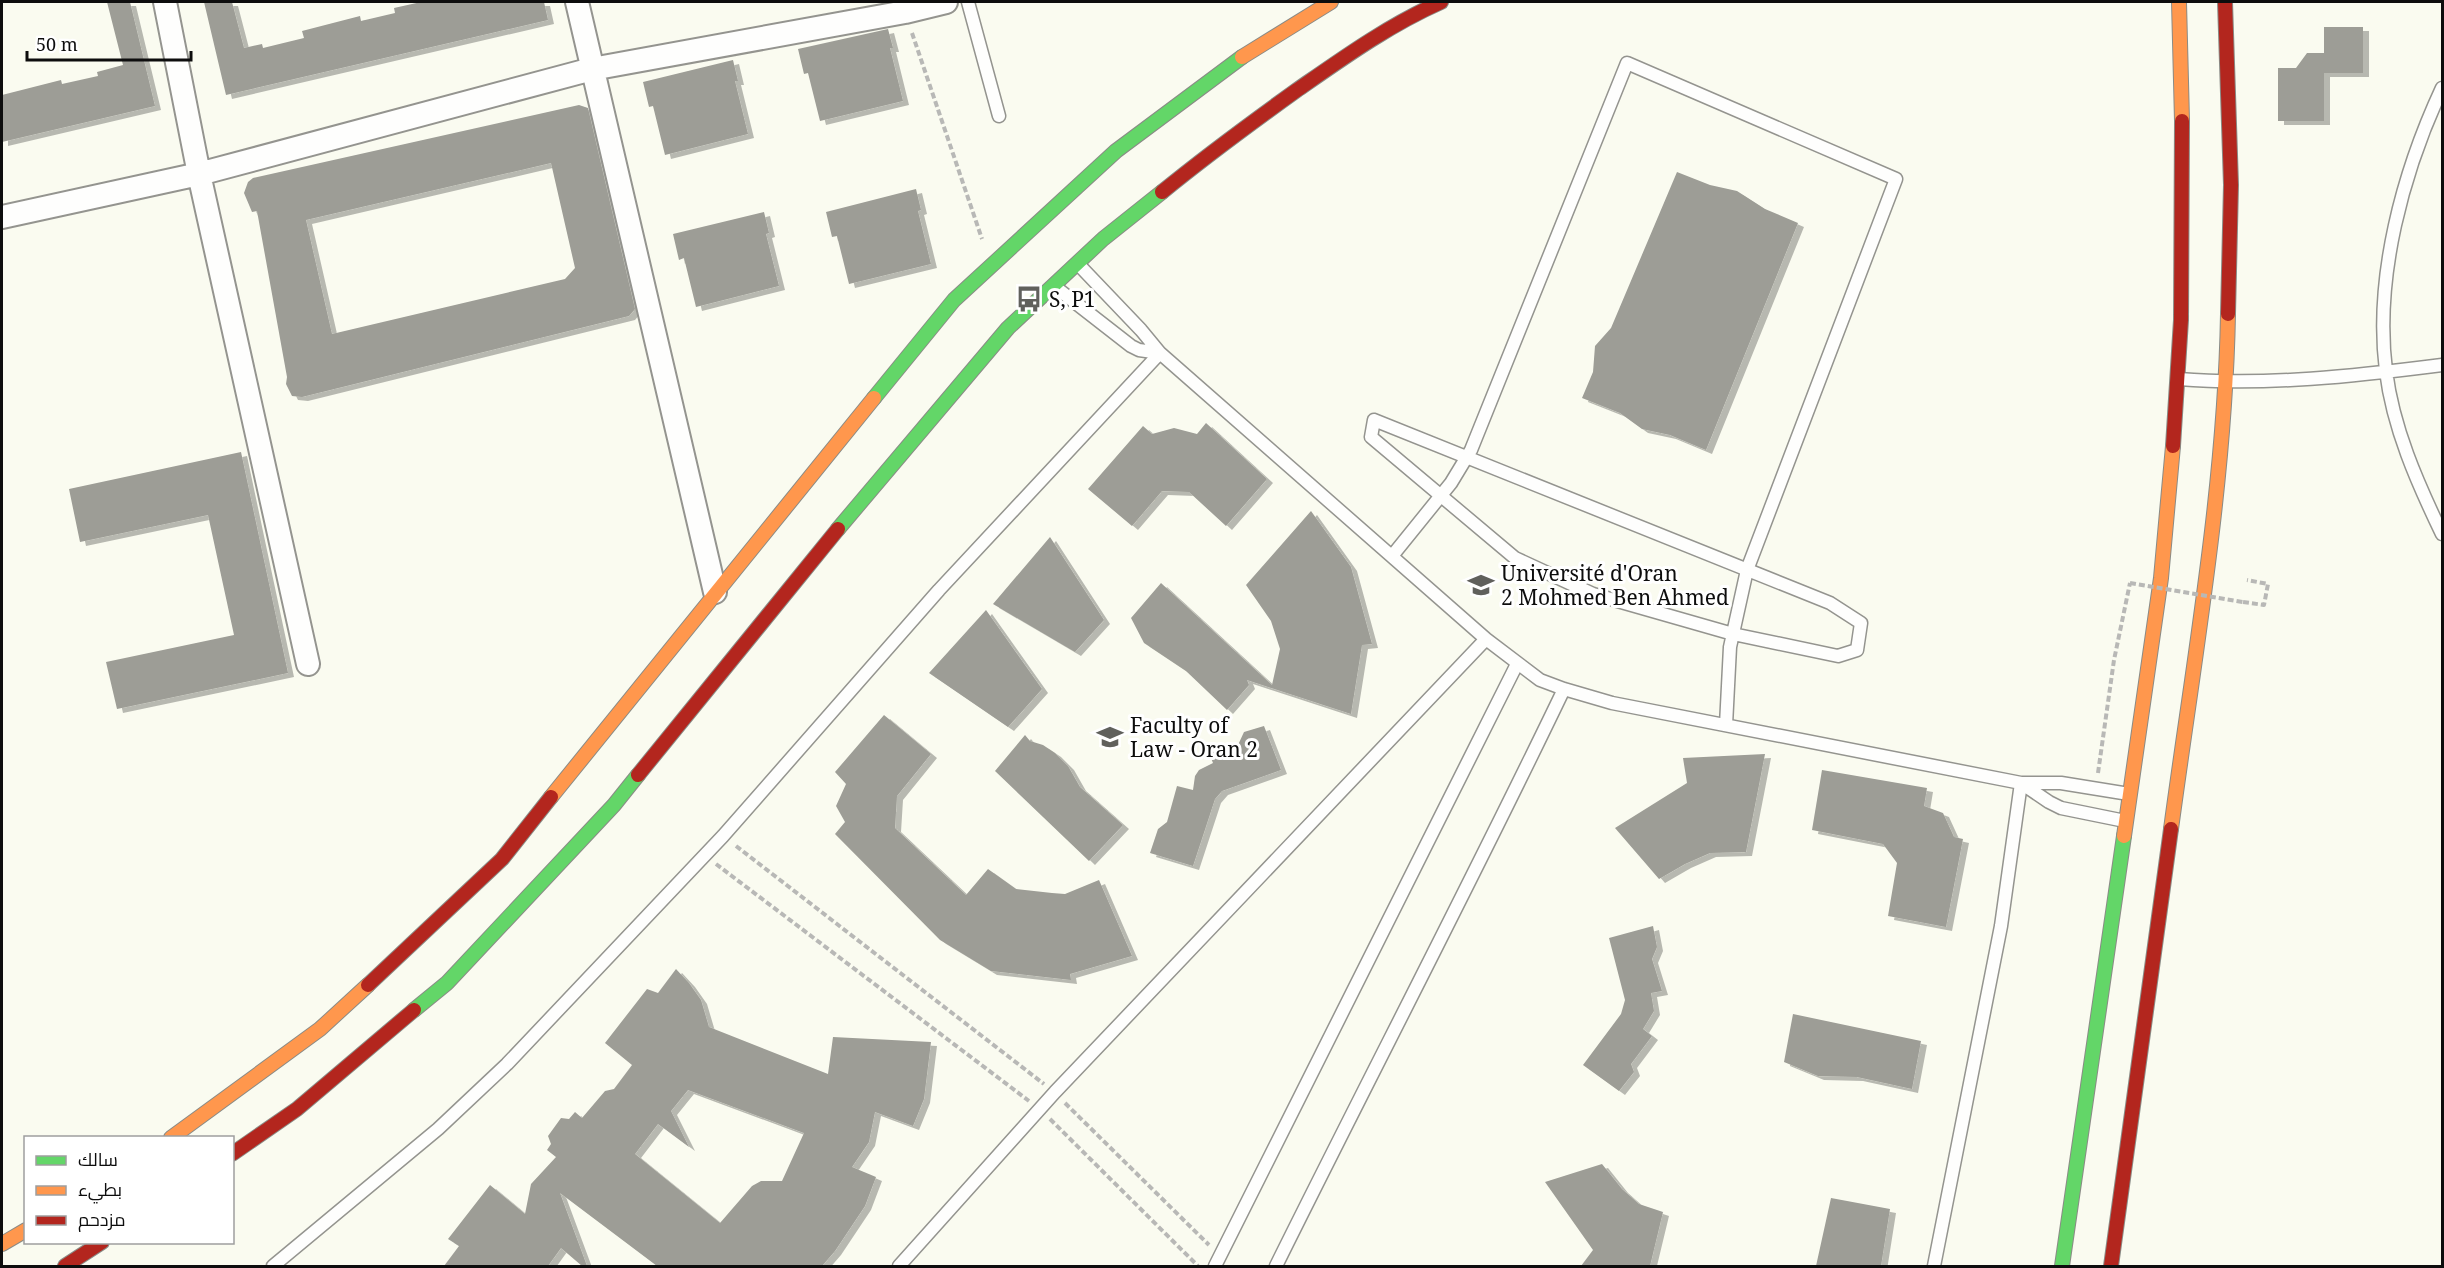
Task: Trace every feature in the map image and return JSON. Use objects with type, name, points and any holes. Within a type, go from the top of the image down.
[{"type":"main road","points":[[172,1136],[320,1029],[502,859],[715,592],[954,300],[1116,151],[1238,60],[1331,2]]},
{"type":"main road","points":[[234,1153],[306,1101],[447,983],[479,949],[614,805],[883,473],[1008,328],[1103,239],[1235,134],[1345,56],[1416,13],[1441,2]]},
{"type":"main road","points":[[2062,1266],[2161,578],[2181,322],[2184,183],[2179,2]]},
{"type":"main road","points":[[2111,1266],[2208,558],[2227,383],[2231,185],[2225,2]]},
{"type":"main road","points":[[2,1244],[24,1231]]},
{"type":"main road","points":[[65,1266],[99,1244]]},
{"type":"street","points":[[165,2],[199,174],[308,664]]},
{"type":"street","points":[[577,2],[715,592]]},
{"type":"street","points":[[2,217],[199,174],[592,69],[904,7],[946,2]]},
{"type":"lane","points":[[968,2],[999,116]]},
{"type":"lane","points":[[1392,556],[1440,497],[1467,457],[1627,63],[1896,179],[1747,570],[1733,634],[1726,725]]},
{"type":"lane","points":[[2442,88],[2424,126],[2403,190],[2390,258],[2382,322],[2386,372],[2400,434],[2418,483],[2442,534]]},
{"type":"lane","points":[[1078,263],[1160,353],[1486,639],[1539,680],[1612,702],[2021,783],[2061,783],[2131,794]]},
{"type":"lane","points":[[1054,286],[1131,346],[1139,350],[1160,353]]},
{"type":"lane","points":[[273,1266],[429,1137],[507,1064],[723,836],[939,590],[1160,353]]},
{"type":"lane","points":[[2177,379],[2227,383],[2386,372],[2442,365]]},
{"type":"lane","points":[[1374,420],[1467,457],[1830,603],[1861,623],[1857,650],[1838,656],[1733,634],[1593,594],[1533,567],[1515,558],[1371,437],[1374,420]]},
{"type":"lane","points":[[898,1266],[1054,1092],[1486,639]]},
{"type":"lane","points":[[1218,1261],[1517,664]]},
{"type":"lane","points":[[1276,1266],[1359,1098],[1473,879],[1564,689]]},
{"type":"lane","points":[[2021,783],[2061,808],[2127,822]]},
{"type":"lane","points":[[1934,1266],[2001,926],[2021,783]]},
{"type":"path","points":[[904,7],[991,265]]},
{"type":"path","points":[[2095,788],[2114,660],[2130,583],[2264,605],[2268,584],[2247,580]]},
{"type":"path","points":[[723,836],[1054,1092],[1218,1261]]},
{"type":"path","points":[[705,855],[1040,1109],[1199,1266]]},
{"type":"building","points":[[107,2],[130,2],[155,106],[2,142],[2,95],[61,80],[62,84],[98,76],[97,72],[123,65]]},
{"type":"building","points":[[204,2],[232,2],[244,48],[262,44],[263,48],[304,38],[302,31],[360,16],[361,21],[395,13],[394,8],[421,2],[544,2],[548,20],[226,95]]},
{"type":"building","points":[[2324,27],[2363,27],[2363,73],[2324,73],[2324,121],[2278,121],[2278,68],[2296,68],[2307,53],[2324,53]]},
{"type":"building","points":[[888,29],[893,48],[890,48],[903,101],[820,121],[808,73],[804,74],[798,49]]},
{"type":"building","points":[[733,60],[738,81],[735,81],[748,134],[665,155],[653,106],[649,107],[643,82]]},
{"type":"building","points":[[579,105],[588,108],[635,309],[629,316],[302,397],[292,396],[286,384],[287,377],[257,211],[252,212],[244,193],[248,182],[253,178]],"holes":[[[551,163],[575,268],[565,279],[332,334],[306,220]]]},
{"type":"building","points":[[1677,172],[1710,185],[1737,191],[1765,209],[1798,223],[1706,450],[1670,435],[1642,429],[1620,413],[1582,398],[1593,372],[1595,346],[1611,328]]},
{"type":"building","points":[[916,189],[921,210],[918,211],[931,264],[849,284],[837,236],[832,237],[826,212]]},
{"type":"building","points":[[764,212],[769,233],[766,234],[779,286],[696,307],[684,258],[679,260],[673,234]]},
{"type":"building","points":[[1206,423],[1267,479],[1226,526],[1189,492],[1162,491],[1132,526],[1088,489],[1143,426],[1152,434],[1174,428],[1197,434]]},
{"type":"building","points":[[241,452],[288,673],[117,709],[106,662],[234,635],[208,515],[80,542],[69,489]]},
{"type":"building","points":[[1311,511],[1351,567],[1372,644],[1362,645],[1351,714],[1247,680],[1249,685],[1227,710],[1186,671],[1144,643],[1131,618],[1161,583],[1272,685],[1280,649],[1271,621],[1246,585]]},
{"type":"building","points":[[1050,537],[1104,620],[1075,652],[993,604]]},
{"type":"building","points":[[986,610],[1042,689],[1008,727],[929,673]]},
{"type":"building","points":[[884,715],[931,754],[897,796],[895,828],[966,895],[988,869],[1016,889],[1052,893],[1065,894],[1099,880],[1132,956],[1070,974],[1071,980],[991,971],[940,940],[835,834],[845,822],[836,806],[846,784],[835,772]]},
{"type":"building","points":[[1264,726],[1281,770],[1222,791],[1215,799],[1193,866],[1150,853],[1158,829],[1167,822],[1177,786],[1193,790],[1195,776],[1199,770],[1213,763],[1209,753],[1238,745],[1244,732]]},
{"type":"building","points":[[1025,735],[1030,741],[1043,745],[1055,753],[1068,766],[1080,787],[1123,825],[1089,861],[995,771]]},
{"type":"building","points":[[1765,754],[1746,852],[1710,853],[1659,879],[1615,828],[1687,783],[1683,758]]},
{"type":"building","points":[[1822,770],[1927,788],[1924,806],[1943,813],[1954,837],[1963,839],[1946,927],[1888,916],[1897,863],[1883,844],[1812,830]]},
{"type":"building","points":[[1653,926],[1657,947],[1652,959],[1662,991],[1651,993],[1654,1011],[1643,1029],[1652,1036],[1631,1064],[1634,1072],[1619,1091],[1583,1065],[1621,1014],[1625,1000],[1609,938]]},
{"type":"building","points":[[676,969],[701,1000],[709,1027],[828,1074],[833,1037],[931,1042],[924,1099],[913,1126],[875,1112],[869,1142],[852,1167],[876,1177],[865,1206],[835,1251],[822,1266],[657,1266],[560,1193],[587,1266],[582,1266],[561,1248],[548,1266],[444,1266],[459,1246],[448,1239],[490,1185],[525,1214],[531,1184],[556,1157],[547,1150],[551,1144],[548,1136],[561,1118],[569,1119],[575,1112],[582,1118],[605,1091],[614,1089],[632,1065],[605,1043],[647,989],[658,993]],"holes":[[[688,1090],[804,1133],[782,1181],[761,1181],[752,1186],[720,1223],[635,1154],[658,1124],[689,1147],[671,1111]]]},
{"type":"building","points":[[1793,1014],[1921,1041],[1912,1089],[1857,1077],[1818,1076],[1784,1062]]},
{"type":"building","points":[[1602,1164],[1622,1189],[1639,1204],[1663,1212],[1650,1266],[1581,1266],[1593,1250],[1545,1182]]},
{"type":"building","points":[[1831,1198],[1890,1209],[1881,1266],[1816,1266]]},
{"type":"traffic: fast","points":[[874,398],[954,300],[1116,151],[1242,57]]},
{"type":"traffic: fast","points":[[838,529],[1008,328],[1103,239],[1162,192]]},
{"type":"traffic: fast","points":[[414,1010],[447,983],[614,805],[638,775]]},
{"type":"traffic: fast","points":[[2062,1266],[2124,836]]},
{"type":"traffic: slow","points":[[1242,57],[1331,2]]},
{"type":"traffic: slow","points":[[2179,2],[2182,121]]},
{"type":"traffic: slow","points":[[2171,829],[2215,507],[2226,378],[2228,314]]},
{"type":"traffic: slow","points":[[551,797],[874,398]]},
{"type":"traffic: slow","points":[[2124,836],[2161,578],[2173,446]]},
{"type":"traffic: slow","points":[[174,1136],[320,1029],[368,985]]},
{"type":"traffic: slow","points":[[2,1244],[24,1231]]},
{"type":"traffic: jam","points":[[1162,192],[1246,127],[1332,66],[1385,32],[1441,2]]},
{"type":"traffic: jam","points":[[2225,2],[2231,185],[2228,314]]},
{"type":"traffic: jam","points":[[2173,446],[2181,320],[2182,121]]},
{"type":"traffic: jam","points":[[638,775],[838,529]]},
{"type":"traffic: jam","points":[[368,985],[502,859],[551,797]]},
{"type":"traffic: jam","points":[[2111,1266],[2171,829]]},
{"type":"traffic: jam","points":[[234,1153],[297,1109],[414,1010]]},
{"type":"traffic: jam","points":[[65,1266],[99,1244]]},
{"type":"place","name":"S, P1","points":[[1029,299]]},
{"type":"place","name":"Université d'Oran 2 Mohmed Ben Ahmed","points":[[1481,585]]},
{"type":"place","name":"Faculty of Law - Oran 2","points":[[1110,737]]}]
